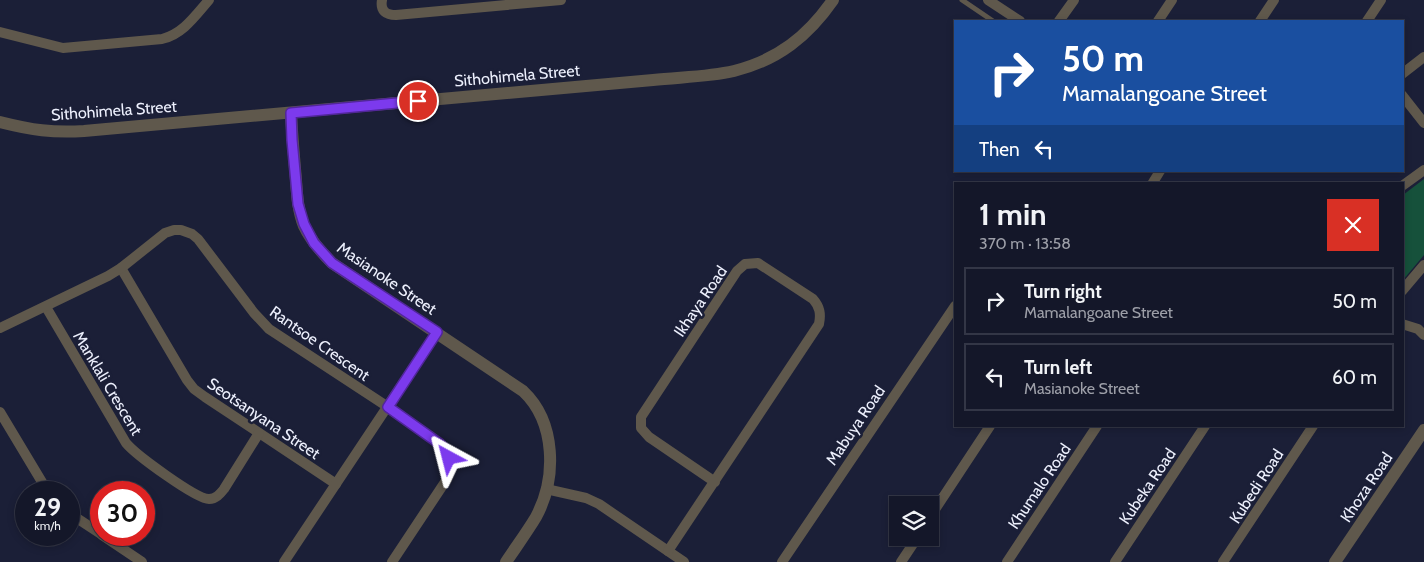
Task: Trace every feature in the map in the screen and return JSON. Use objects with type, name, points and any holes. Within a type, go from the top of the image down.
[{"type":"street","points":[[0,32],[63,48],[162,39],[184,29],[209,0]]},
{"type":"street","points":[[381,3],[386,14],[396,15],[560,0]]},
{"type":"street","name":"Sithohimela Street","points":[[0,122],[39,131],[63,132],[291,113],[734,71],[772,56],[793,44],[815,23],[833,0]]},
{"type":"street","points":[[988,0],[1018,20]]},
{"type":"street","points":[[1060,20],[1074,0]]},
{"type":"street","points":[[1159,20],[1172,0]]},
{"type":"street","points":[[1261,20],[1274,0]]},
{"type":"street","points":[[1369,20],[1381,0]]},
{"type":"street","points":[[1404,73],[1424,58]]},
{"type":"street","points":[[1404,98],[1424,123]]},
{"type":"street","name":"Masianoke Street","points":[[291,113],[298,204],[304,224],[314,243],[332,263],[523,391],[536,406],[543,420],[548,439],[550,460],[546,489],[536,516],[506,562]]},
{"type":"street","points":[[1404,185],[1424,170]]},
{"type":"street","name":"Rantsoe Crescent","points":[[0,328],[94,284],[121,268],[165,233],[177,230],[192,234],[198,239],[254,313],[269,329],[388,407],[447,451],[450,463],[449,474],[392,562]]},
{"type":"street","name":"Ikhaya Road","points":[[668,551],[714,482],[819,324],[820,310],[813,299],[758,263],[745,264],[737,271],[641,417],[641,428],[649,438],[714,482]]},
{"type":"street","points":[[1404,289],[1424,265]]},
{"type":"street","name":"Seotsanyana Street","points":[[121,268],[191,386],[336,484]]},
{"type":"street","name":"Manklali Crescent","points":[[46,307],[126,443],[138,455],[191,492],[207,499],[218,496],[259,433]]},
{"type":"street","name":"Mabuya Road","points":[[782,562],[954,307]]},
{"type":"street","points":[[1404,325],[1418,330],[1424,335]]},
{"type":"street","points":[[284,562],[437,332]]},
{"type":"street","points":[[0,412],[41,481]]},
{"type":"street","points":[[939,503],[989,427]]},
{"type":"street","name":"Khumalo Road","points":[[1007,562],[1096,427]]},
{"type":"street","name":"Kubeka Road","points":[[1115,562],[1204,427]]},
{"type":"street","name":"Kubedi Road","points":[[1223,562],[1312,427]]},
{"type":"street","name":"Khoza Road","points":[[1335,562],[1424,430]]},
{"type":"street","points":[[546,489],[586,498],[599,504],[684,562]]},
{"type":"street","points":[[118,546],[142,562]]},
{"type":"street","points":[[901,562],[912,546]]},
{"type":"lane","points":[[962,0],[992,20]]},
{"type":"green space","points":[[1424,179],[1424,255],[1404,279],[1404,194]]},
{"type":"route","points":[[418,101],[291,113],[292,140],[298,204],[309,236],[320,251],[332,263],[437,332],[388,407],[440,444],[447,451],[449,458]]}]
